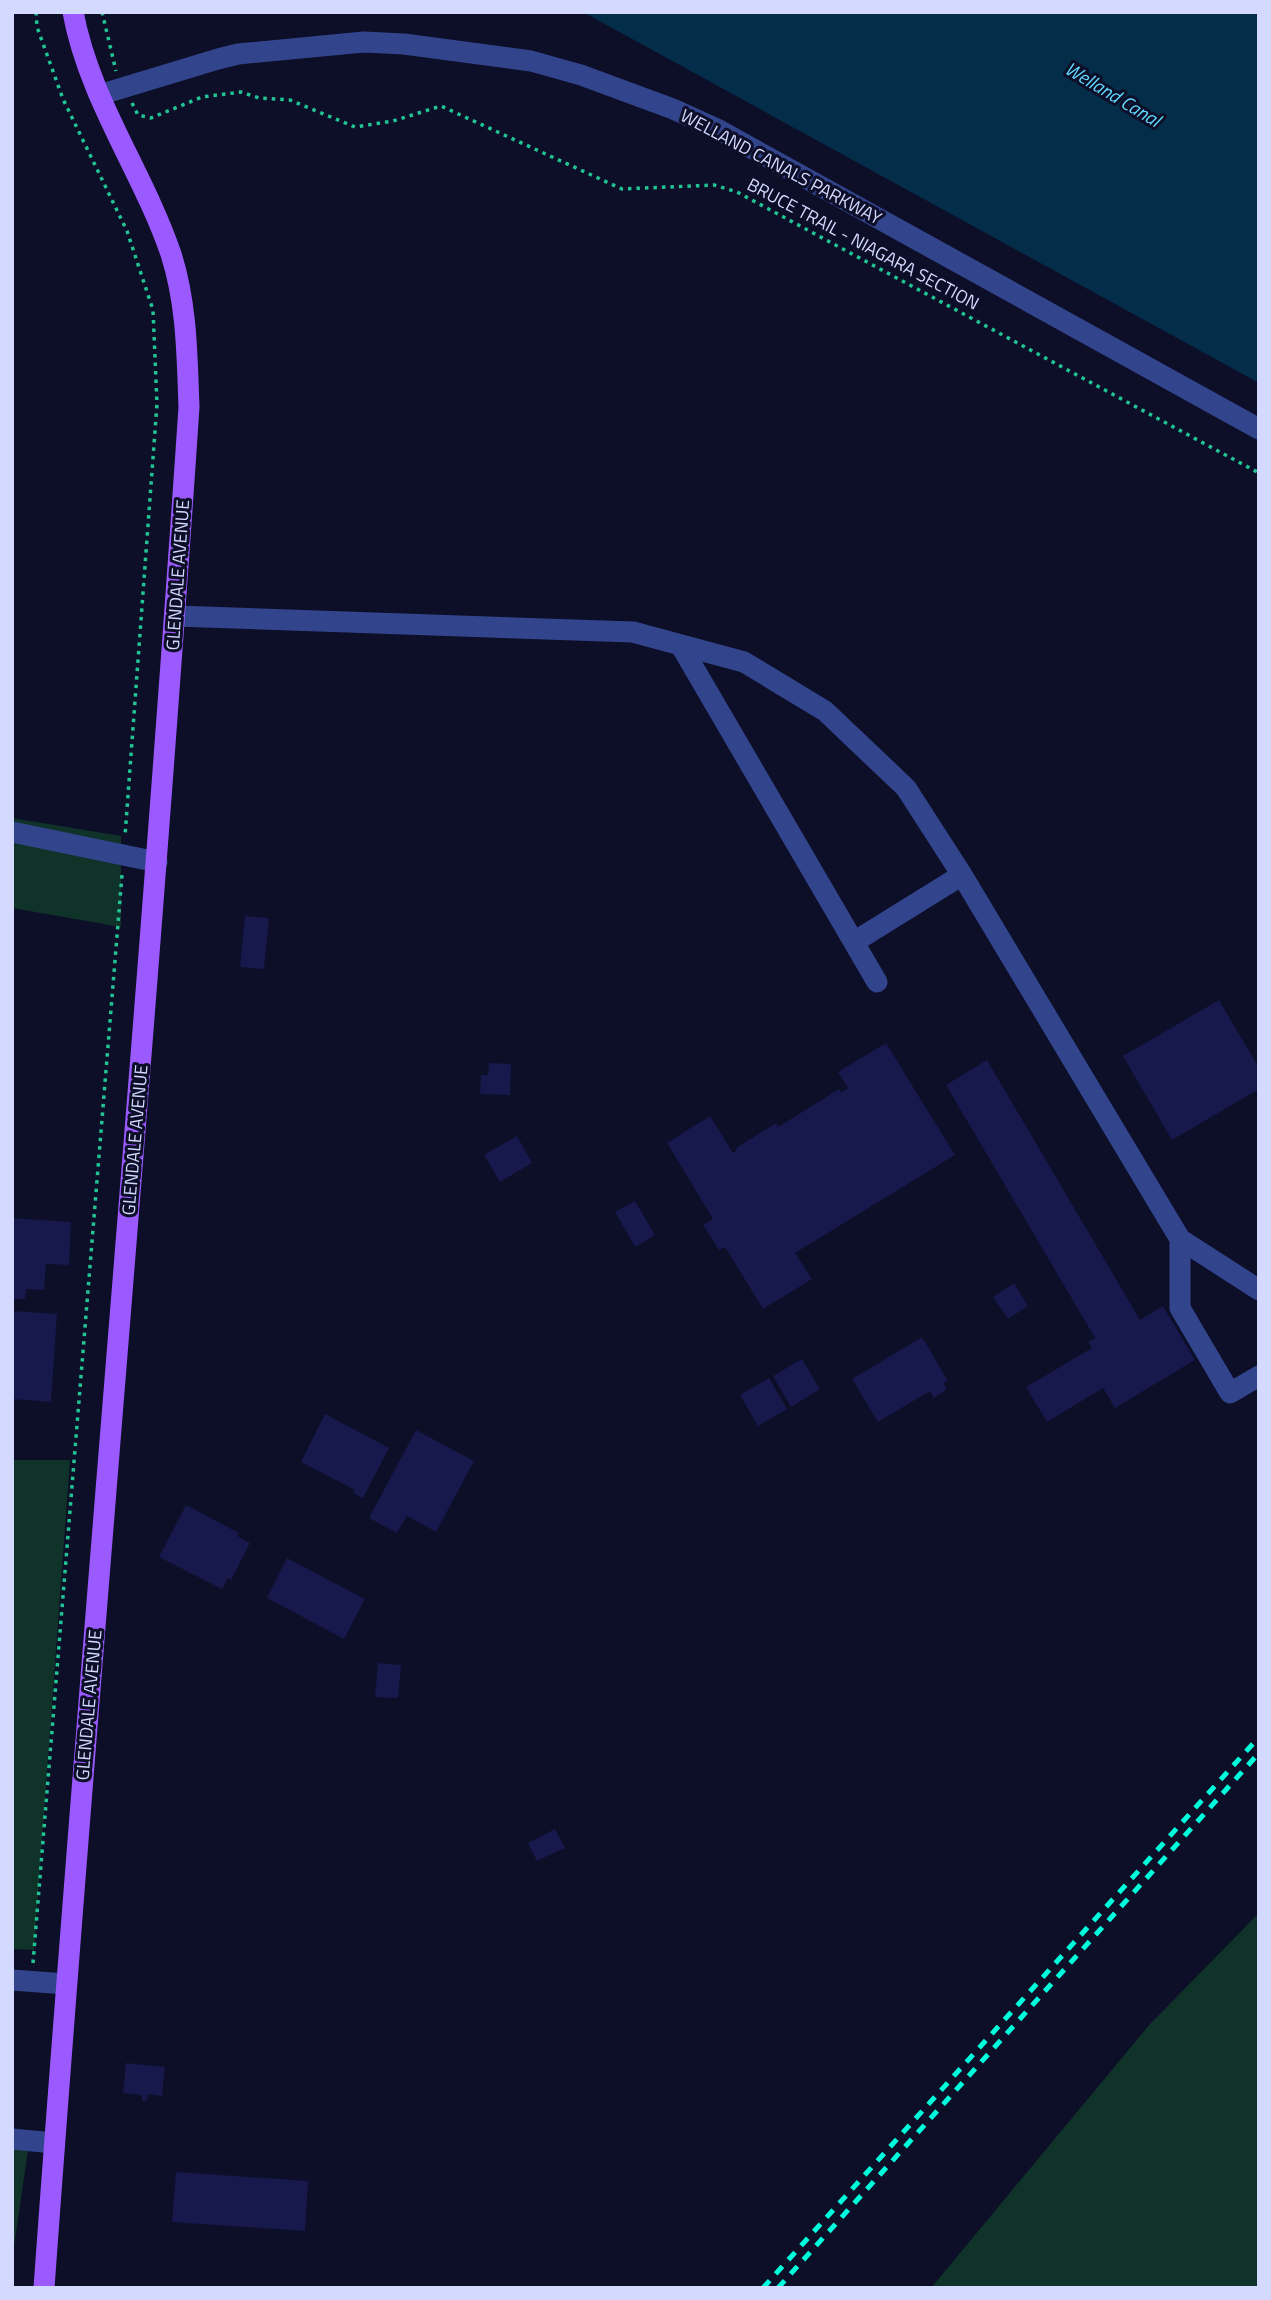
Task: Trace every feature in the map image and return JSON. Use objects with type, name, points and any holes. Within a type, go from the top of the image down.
[{"type":"main road","name":"GLENDALE AVENUE","points":[[44,2288],[66,1984],[158,862],[189,407],[186,331],[181,290],[165,241],[99,95],[73,12]]},
{"type":"street","name":"WELLAND CANALS PARKWAY","points":[[99,95],[239,54],[364,42],[442,48],[531,61],[581,75],[673,109],[717,130],[1259,429]]},
{"type":"street","points":[[175,616],[633,632],[744,662],[825,711],[906,788],[962,875],[1180,1239],[1259,1290]]},
{"type":"street","points":[[681,646],[877,982]]},
{"type":"street","points":[[12,832],[158,862]]},
{"type":"street","points":[[854,942],[962,875]]},
{"type":"street","points":[[1180,1239],[1180,1308],[1230,1393],[1259,1376]]},
{"type":"street","points":[[22,1981],[66,1984]]},
{"type":"street","points":[[12,2139],[54,2143]]},
{"type":"path","points":[[22,1981],[123,855],[157,404],[153,310],[127,231],[63,99],[37,27],[36,12]]},
{"type":"path","name":"BRUCE TRAIL - NIAGARA SECTION","points":[[102,12],[113,65],[122,88],[138,115],[151,118],[202,97],[241,92],[290,100],[355,127],[393,121],[441,106],[622,189],[714,185],[737,192],[1259,473]]},
{"type":"green space","points":[[12,818],[121,836],[121,927],[12,908]]},
{"type":"green space","points":[[12,1460],[70,1460],[34,1950],[12,1949]]},
{"type":"green space","points":[[1259,1913],[1259,2288],[931,2288],[1150,2024]]},
{"type":"green space","points":[[12,2141],[29,2143],[12,2261]]},
{"type":"water","name":"Welland Canal","points":[[583,12],[1259,12],[1259,383]]},
{"type":"building","points":[[245,916],[269,918],[264,969],[240,967]]},
{"type":"building","points":[[1219,1000],[1259,1068],[1259,1089],[1172,1140],[1123,1056]]},
{"type":"building","points":[[886,1043],[955,1155],[795,1253],[812,1279],[763,1309],[725,1247],[719,1250],[703,1225],[713,1219],[667,1143],[710,1116],[733,1153],[736,1148],[776,1123],[778,1127],[839,1089],[841,1093],[848,1088],[838,1072]]},
{"type":"building","points":[[987,1060],[1140,1320],[1163,1306],[1195,1360],[1115,1408],[1103,1388],[1047,1422],[1026,1387],[1092,1348],[1088,1342],[1095,1338],[946,1085]]},
{"type":"building","points":[[489,1063],[511,1064],[510,1095],[480,1094],[481,1075],[488,1075]]},
{"type":"building","points":[[517,1136],[532,1163],[500,1182],[484,1155]]},
{"type":"building","points":[[635,1201],[655,1235],[635,1247],[615,1212]]},
{"type":"building","points":[[12,1218],[71,1222],[69,1265],[46,1264],[44,1290],[26,1289],[25,1299],[12,1299]]},
{"type":"building","points":[[1014,1283],[1028,1306],[1008,1319],[993,1297]]},
{"type":"building","points":[[12,1311],[57,1314],[51,1402],[12,1399]]},
{"type":"building","points":[[922,1337],[948,1381],[943,1383],[947,1389],[934,1398],[930,1391],[878,1422],[852,1379]]},
{"type":"building","points":[[802,1359],[820,1389],[791,1407],[773,1376]]},
{"type":"building","points":[[769,1378],[787,1409],[758,1426],[740,1395]]},
{"type":"building","points":[[325,1414],[389,1448],[363,1498],[353,1493],[355,1490],[301,1462]]},
{"type":"building","points":[[416,1430],[474,1461],[436,1532],[407,1516],[397,1533],[369,1518]]},
{"type":"building","points":[[186,1505],[239,1533],[237,1536],[250,1543],[231,1580],[228,1578],[222,1589],[159,1557]]},
{"type":"building","points":[[287,1558],[365,1599],[344,1639],[267,1598]]},
{"type":"building","points":[[378,1663],[401,1665],[398,1698],[375,1697]]},
{"type":"building","points":[[555,1829],[565,1848],[537,1861],[528,1843]]},
{"type":"building","points":[[126,2063],[165,2067],[162,2096],[148,2094],[147,2101],[142,2101],[142,2095],[123,2093]]},
{"type":"building","points":[[176,2172],[308,2181],[305,2231],[172,2222]]},
{"type":"railway","points":[[763,2288],[1259,1737]]},
{"type":"railway","points":[[778,2288],[1259,1753]]}]
